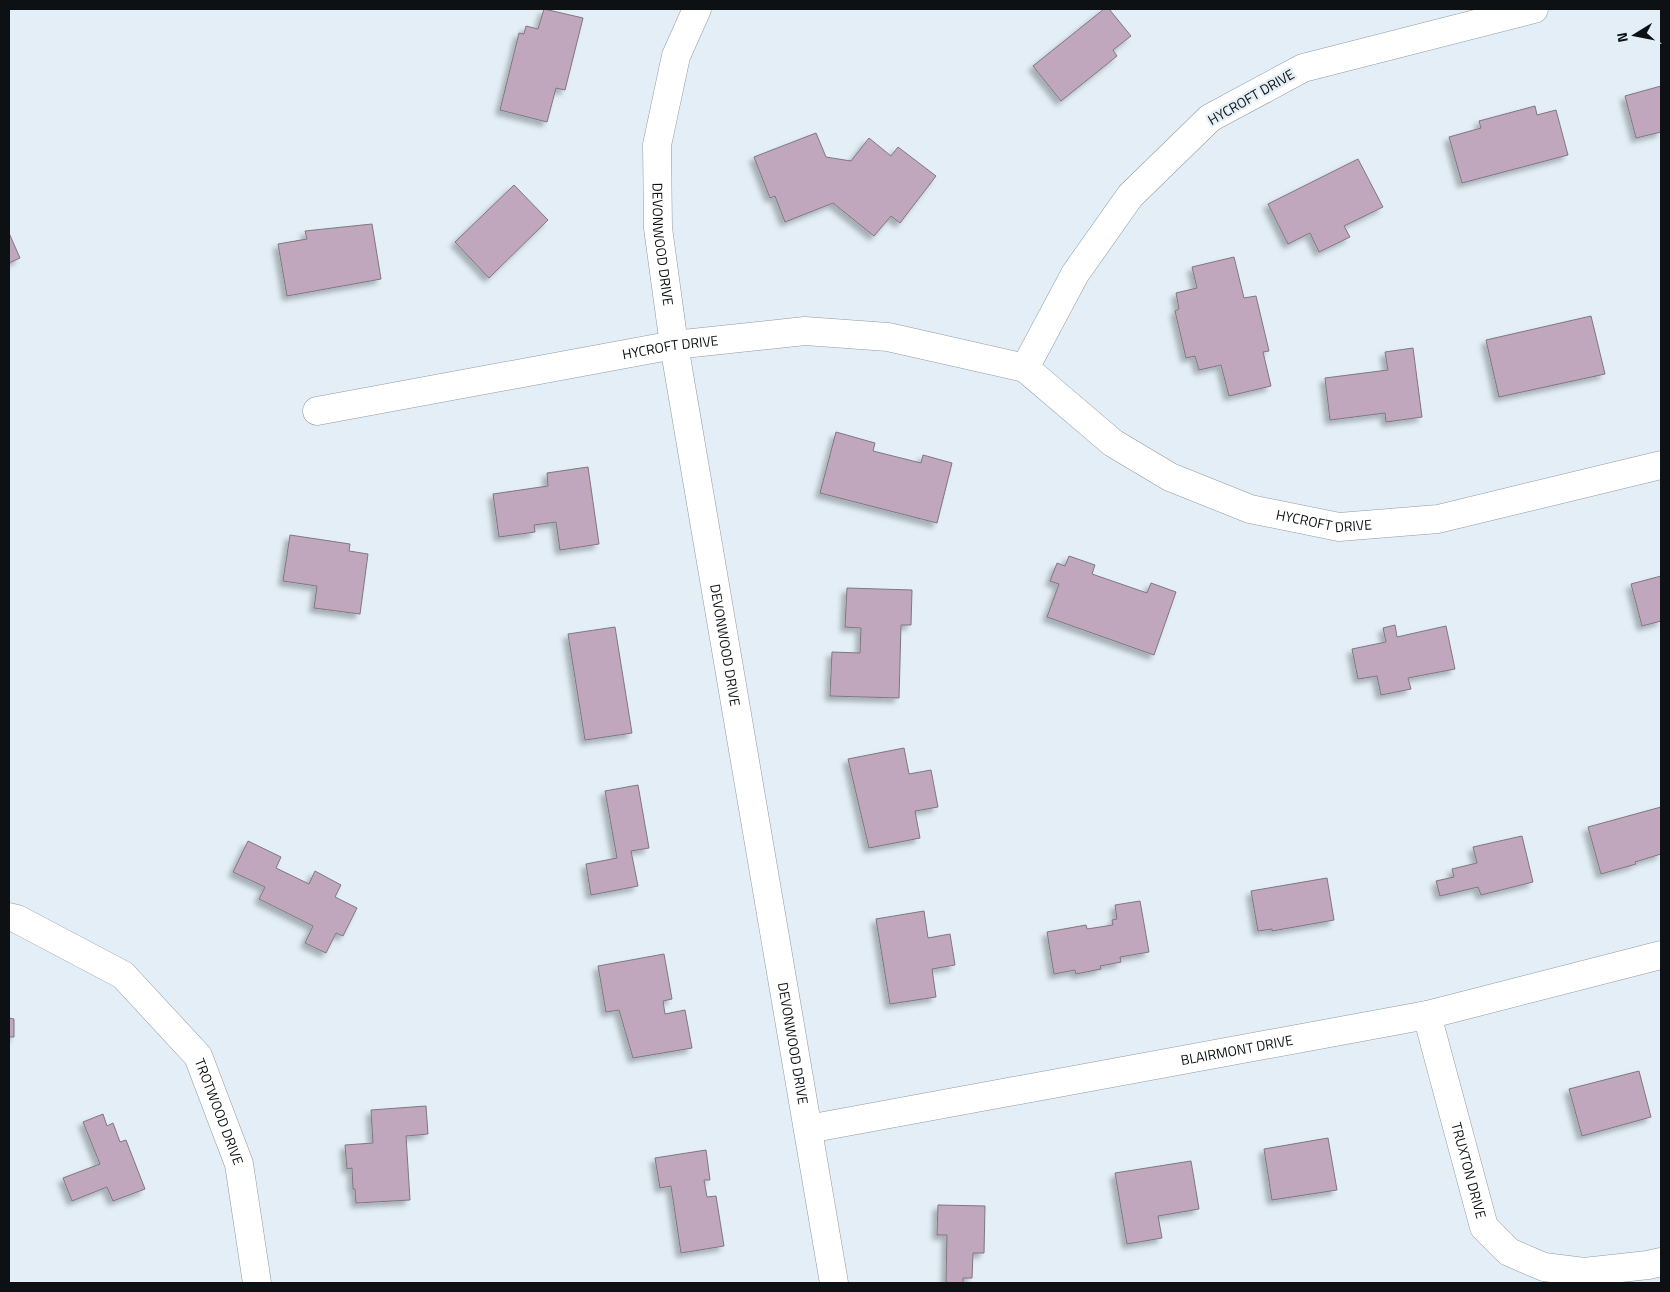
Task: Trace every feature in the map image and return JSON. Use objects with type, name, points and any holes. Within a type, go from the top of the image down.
[{"type":"street","name":"DEVONWOOD DRIVE","points":[[697,9],[676,56],[656,145],[658,228],[674,345],[834,1283]]},
{"type":"street","name":"HYCROFT DRIVE","points":[[1025,368],[1075,274],[1130,196],[1210,118],[1303,68],[1534,9]]},
{"type":"street","name":"HYCROFT DRIVE","points":[[317,411],[674,345],[805,331],[888,337],[1025,368],[1113,443],[1170,477],[1250,509],[1339,527],[1438,520],[1661,465]]},
{"type":"street","name":"TROTWOOD DRIVE","points":[[9,918],[18,919],[123,975],[198,1056],[240,1164],[257,1283]]},
{"type":"street","name":"BLAIRMONT DRIVE","points":[[808,1129],[1427,1015],[1661,955]]},
{"type":"street","name":"TRUXTON DRIVE","points":[[1427,1015],[1484,1227],[1509,1252],[1544,1267],[1584,1272],[1661,1262]]},
{"type":"building","points":[[544,9],[583,18],[565,90],[556,88],[547,122],[500,110],[519,33],[524,34],[526,26],[538,29]]},
{"type":"building","points":[[1104,9],[1109,9],[1131,36],[1113,50],[1117,56],[1061,101],[1033,66]]},
{"type":"building","points":[[1661,86],[1661,132],[1636,138],[1625,96]]},
{"type":"building","points":[[1535,106],[1537,115],[1556,110],[1568,155],[1462,183],[1449,137],[1481,128],[1479,121]]},
{"type":"building","points":[[816,133],[826,157],[851,161],[869,138],[891,156],[898,147],[936,176],[900,223],[891,216],[874,236],[833,203],[785,222],[775,196],[770,198],[754,157]]},
{"type":"building","points":[[1358,159],[1383,207],[1344,226],[1350,237],[1319,252],[1310,233],[1288,244],[1268,204]]},
{"type":"building","points":[[514,185],[548,220],[489,278],[455,242]]},
{"type":"building","points":[[372,224],[381,279],[287,296],[278,244],[307,239],[305,231]]},
{"type":"building","points":[[9,233],[20,258],[9,263]]},
{"type":"building","points":[[1234,257],[1244,298],[1256,296],[1269,351],[1263,352],[1271,386],[1229,396],[1221,365],[1199,370],[1195,356],[1186,358],[1175,311],[1179,309],[1176,293],[1197,288],[1192,267]]},
{"type":"building","points":[[1591,316],[1605,374],[1499,397],[1486,340]]},
{"type":"building","points":[[1413,348],[1422,417],[1386,422],[1385,413],[1330,420],[1325,378],[1388,370],[1385,352]]},
{"type":"building","points":[[836,432],[875,443],[873,451],[921,463],[923,455],[952,463],[937,523],[820,493]]},
{"type":"building","points":[[588,467],[599,544],[560,550],[556,522],[534,525],[535,532],[499,537],[493,494],[548,486],[547,473]]},
{"type":"building","points":[[290,535],[350,544],[349,551],[368,554],[360,614],[314,608],[317,586],[283,581]]},
{"type":"building","points":[[1069,556],[1095,565],[1092,574],[1147,593],[1151,583],[1176,592],[1154,655],[1047,617],[1059,584],[1050,581],[1057,563],[1065,566]]},
{"type":"building","points":[[1661,576],[1661,621],[1642,626],[1631,584]]},
{"type":"building","points":[[847,588],[912,590],[911,625],[901,625],[899,698],[830,696],[832,652],[860,653],[861,628],[845,627]]},
{"type":"building","points":[[1395,625],[1397,637],[1446,626],[1455,669],[1408,678],[1411,689],[1381,695],[1377,676],[1358,679],[1352,649],[1386,642],[1383,628]]},
{"type":"building","points":[[615,627],[632,733],[585,740],[568,634]]},
{"type":"building","points":[[904,748],[909,774],[931,770],[938,807],[915,811],[920,838],[869,848],[848,759]]},
{"type":"building","points":[[638,785],[649,848],[631,851],[638,886],[591,895],[586,864],[617,858],[605,791]]},
{"type":"building","points":[[1661,807],[1661,854],[1635,862],[1636,864],[1601,874],[1588,827]]},
{"type":"building","points":[[1522,836],[1533,882],[1481,895],[1478,887],[1440,896],[1436,881],[1454,877],[1452,869],[1477,863],[1473,847]]},
{"type":"building","points":[[248,841],[281,857],[276,868],[309,884],[315,871],[341,885],[335,897],[357,908],[343,936],[336,933],[326,953],[305,943],[313,926],[259,899],[265,887],[233,872]]},
{"type":"building","points":[[1327,878],[1334,920],[1272,931],[1272,929],[1258,931],[1251,891]]},
{"type":"building","points":[[1140,901],[1149,952],[1120,957],[1121,962],[1100,966],[1101,969],[1076,974],[1075,970],[1054,974],[1047,932],[1086,925],[1087,929],[1113,925],[1112,920],[1117,919],[1115,905]]},
{"type":"building","points":[[924,911],[928,938],[950,934],[955,965],[932,969],[936,997],[890,1004],[876,919]]},
{"type":"building","points":[[664,954],[672,999],[663,1001],[665,1014],[685,1010],[692,1048],[633,1058],[619,1010],[606,1012],[598,966]]},
{"type":"building","points":[[9,1018],[14,1019],[14,1037],[9,1037]]},
{"type":"building","points":[[1639,1071],[1651,1117],[1582,1136],[1569,1089]]},
{"type":"building","points":[[426,1106],[428,1134],[406,1136],[410,1200],[356,1203],[352,1168],[347,1169],[345,1145],[373,1143],[371,1110]]},
{"type":"building","points":[[103,1114],[107,1126],[113,1123],[120,1142],[126,1140],[145,1189],[113,1201],[107,1187],[72,1201],[63,1178],[100,1164],[83,1122]]},
{"type":"building","points":[[1328,1138],[1337,1190],[1272,1200],[1264,1149]]},
{"type":"building","points":[[706,1150],[710,1180],[704,1180],[707,1197],[716,1196],[724,1246],[681,1253],[671,1186],[660,1188],[655,1158]]},
{"type":"building","points":[[1191,1161],[1199,1209],[1158,1216],[1162,1238],[1127,1244],[1115,1173]]},
{"type":"building","points":[[938,1205],[985,1206],[984,1253],[973,1253],[972,1278],[963,1278],[963,1283],[946,1283],[947,1235],[937,1235]]}]
